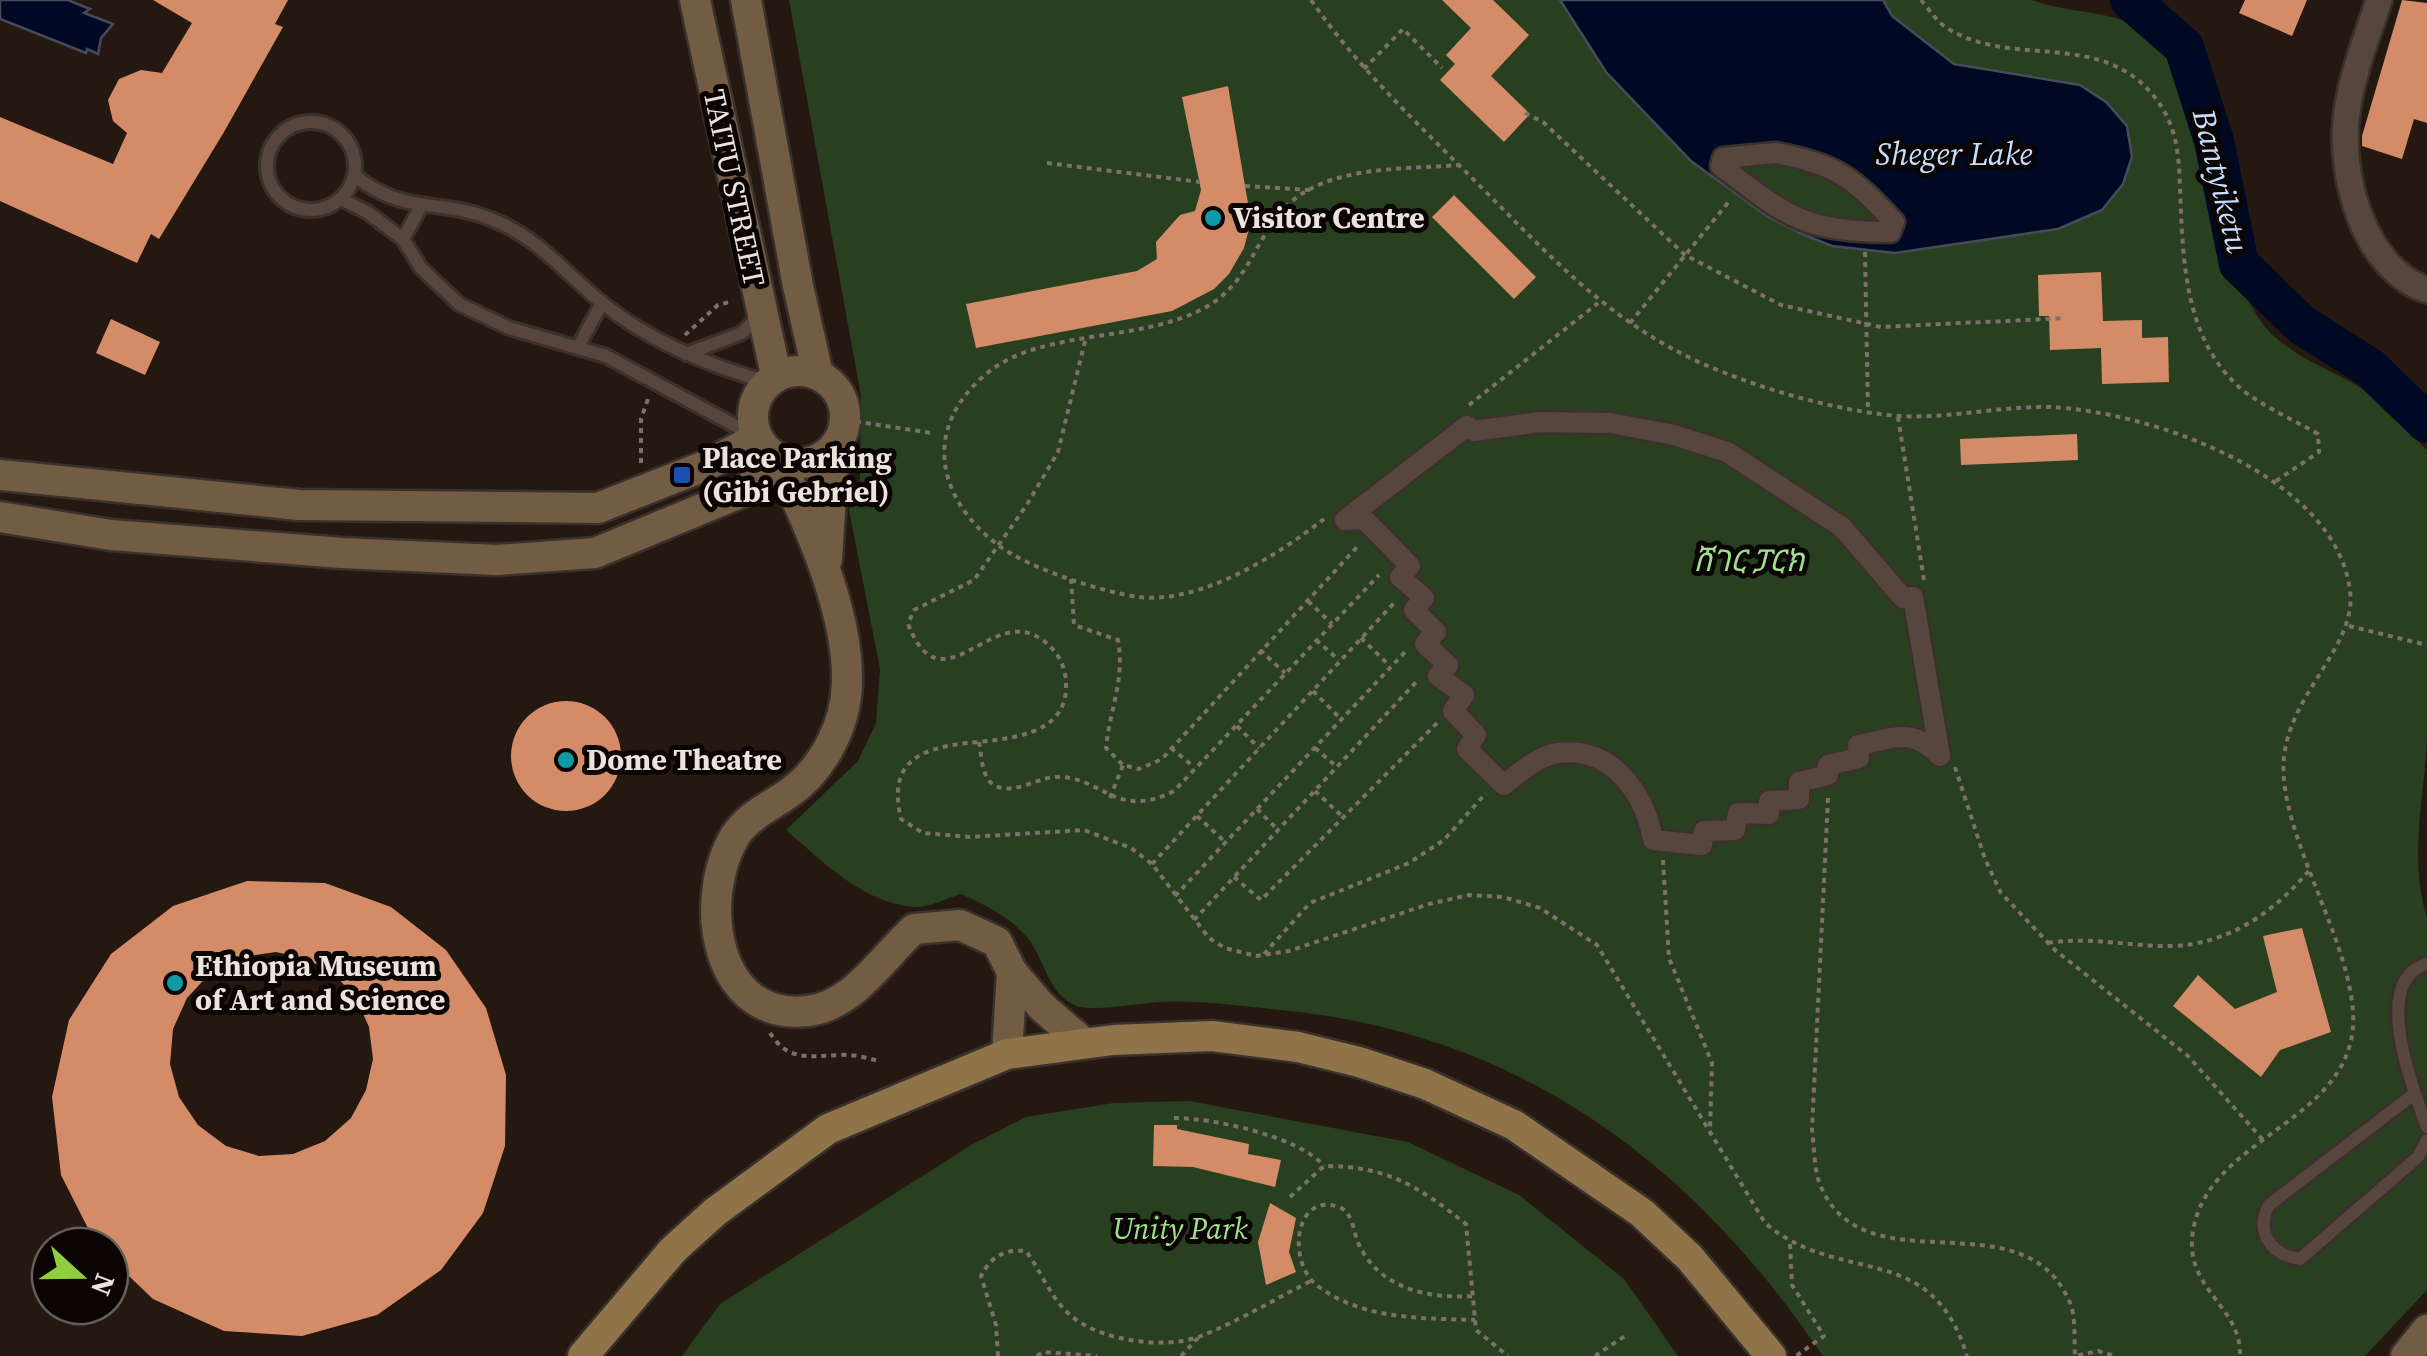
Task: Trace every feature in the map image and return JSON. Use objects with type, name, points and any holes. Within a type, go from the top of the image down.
[{"type":"main road","name":"TAITU STREET","points":[[695,0],[772,379]]},
{"type":"main road","name":"TAITU STREET","points":[[746,0],[798,286],[818,374]]},
{"type":"main road","points":[[827,572],[840,434],[838,391],[818,374],[792,370],[772,379],[753,408],[827,572],[847,681],[843,709],[822,759],[790,792],[737,833],[726,854],[716,900],[729,974],[757,1004],[784,1013],[811,1011],[832,1006],[852,991],[914,929],[960,925],[997,942],[1012,972],[1042,1007],[1084,1043]]},
{"type":"main road","points":[[0,474],[299,505],[598,508],[705,466],[768,448],[808,463],[840,434]]},
{"type":"main road","points":[[0,517],[111,535],[342,553],[497,560],[576,554],[595,552],[745,491],[768,448]]},
{"type":"main road","points":[[1007,1054],[1012,972]]},
{"type":"main road","points":[[582,1356],[673,1250],[715,1212],[828,1129],[1007,1054],[1084,1043],[1212,1036],[1328,1054],[1425,1084],[1514,1126],[1642,1213],[1690,1258],[1771,1356]]},
{"type":"main road","points":[[2406,1356],[2427,1330]]},
{"type":"street","points":[[2378,0],[2346,115],[2347,170],[2373,243],[2392,272],[2427,290]]},
{"type":"street","points":[[1776,153],[1816,161],[1853,179],[1894,222],[1890,232],[1829,231],[1788,216],[1721,166],[1723,158],[1776,153]]},
{"type":"street","points":[[1540,422],[1611,423],[1674,435],[1727,452],[1842,528],[1903,598],[1913,596],[1940,756],[1922,738],[1909,736],[1858,746],[1859,758],[1828,765],[1828,775],[1799,782],[1799,800],[1769,801],[1769,814],[1738,813],[1735,830],[1704,832],[1702,844],[1653,840],[1648,810],[1636,790],[1612,768],[1591,757],[1558,753],[1531,764],[1504,784],[1467,749],[1476,735],[1453,711],[1464,696],[1438,676],[1448,664],[1425,644],[1436,632],[1414,610],[1424,598],[1400,577],[1410,566],[1375,528],[1364,519],[1345,520],[1467,426],[1474,431],[1540,422]]},
{"type":"lane","points":[[323,123],[348,141],[354,155],[354,176],[341,200],[319,210],[287,204],[269,180],[270,149],[284,131],[298,124],[323,123]]},
{"type":"lane","points":[[354,176],[375,193],[420,208],[491,218],[547,249],[602,302],[686,354],[772,379]]},
{"type":"lane","points":[[341,200],[368,212],[404,239],[420,268],[460,304],[509,328],[578,346],[646,375],[768,448]]},
{"type":"lane","points":[[404,239],[420,208]]},
{"type":"lane","points":[[578,346],[602,302]]},
{"type":"lane","points":[[686,354],[742,333],[761,314]]},
{"type":"lane","points":[[2427,964],[2403,982],[2396,1006],[2414,1094],[2427,1127]]},
{"type":"lane","points":[[2414,1094],[2269,1205],[2261,1221],[2262,1234],[2276,1250],[2300,1258],[2418,1156],[2427,1140]]},
{"type":"path","points":[[1310,0],[1364,69],[1598,302],[1629,324],[1704,364],[1759,385],[1897,415],[2050,408],[2123,418],[2198,439],[2273,484],[2318,520],[2341,557],[2351,594],[2347,625],[2290,724],[2283,764],[2354,1020],[2349,1054],[2332,1086],[2263,1140],[2209,1190],[2194,1223],[2190,1254],[2198,1279],[2241,1339],[2240,1356]]},
{"type":"path","points":[[1921,0],[1944,26],[1970,39],[2101,56],[2153,95],[2178,140],[2184,278],[2214,355],[2242,389],[2318,434],[2319,452],[2273,484]]},
{"type":"path","points":[[1364,69],[1404,29],[1442,68]]},
{"type":"path","points":[[1525,113],[1543,122],[1685,255],[1781,305],[1866,324],[1910,328],[2065,318]]},
{"type":"path","points":[[1048,163],[1200,182]]},
{"type":"path","points":[[1325,519],[1230,575],[1186,592],[1140,597],[1071,579],[1000,546],[973,522],[944,476],[944,435],[950,413],[988,372],[1020,352],[1085,341],[1204,308],[1231,291],[1248,270],[1282,211],[1310,190],[1344,176],[1459,166]]},
{"type":"path","points":[[1245,186],[1310,190]]},
{"type":"path","points":[[1629,324],[1734,195]]},
{"type":"path","points":[[1865,250],[1868,410]]},
{"type":"path","points":[[1458,414],[1598,302]]},
{"type":"path","points":[[1085,341],[1058,452],[1000,546],[974,580],[914,610],[908,624],[916,646],[938,659],[960,659],[993,636],[1016,628],[1038,637],[1057,652],[1066,678],[1066,700],[1050,724],[1018,739],[918,753],[900,774],[897,800],[901,819],[923,832],[970,838],[1084,830],[1131,848],[1152,864],[1194,920],[1225,948],[1263,955],[1289,951],[1469,895],[1503,897],[1540,908],[1597,945],[1764,1222],[1790,1243],[1820,1256],[1903,1274],[1946,1307],[1966,1356]]},
{"type":"path","points":[[1897,415],[1925,584]]},
{"type":"path","points":[[840,434],[932,433]]},
{"type":"path","points":[[1071,579],[1074,624],[1118,640],[1124,670],[1109,718],[1106,748],[1123,765],[1139,770],[1162,758],[1375,528]]},
{"type":"path","points":[[979,742],[986,778],[997,787],[1007,790],[1054,777],[1072,779],[1110,798],[1152,802],[1174,791],[1399,554]]},
{"type":"path","points":[[1152,864],[1410,586]]},
{"type":"path","points":[[1308,601],[1332,624]]},
{"type":"path","points":[[2347,625],[2427,646]]},
{"type":"path","points":[[1175,896],[1430,626]]},
{"type":"path","points":[[1361,638],[1391,667]]},
{"type":"path","points":[[1316,640],[1340,662]]},
{"type":"path","points":[[1260,650],[1285,674]]},
{"type":"path","points":[[1194,920],[1440,657]]},
{"type":"path","points":[[1313,690],[1341,720]]},
{"type":"path","points":[[1234,877],[1261,900],[1464,696]]},
{"type":"path","points":[[1237,726],[1259,748]]},
{"type":"path","points":[[1171,748],[1196,768]]},
{"type":"path","points":[[1315,748],[1337,767]]},
{"type":"path","points":[[1952,754],[1984,858],[2001,893],[2048,943],[2188,1056],[2263,1140]]},
{"type":"path","points":[[1110,798],[1123,765]]},
{"type":"path","points":[[1828,775],[1812,1129],[1819,1182],[1840,1216],[1873,1236],[1998,1244],[2034,1259],[2056,1278],[2072,1305],[2074,1356],[2098,1350],[2115,1356]]},
{"type":"path","points":[[1263,955],[1289,921],[1310,903],[1408,863],[1444,840],[1499,779]]},
{"type":"path","points":[[1314,791],[1344,818]]},
{"type":"path","points":[[1257,809],[1278,830]]},
{"type":"path","points":[[1197,816],[1225,842]]},
{"type":"path","points":[[1663,840],[1664,926],[1669,958],[1712,1063],[1710,1131]]},
{"type":"path","points":[[2048,943],[2082,938],[2169,946],[2202,943],[2245,926],[2284,902],[2311,868]]},
{"type":"path","points":[[764,1023],[780,1049],[808,1059],[842,1054],[879,1060]]},
{"type":"path","points":[[1174,1118],[1192,1118],[1284,1140],[1313,1153],[1324,1166],[1394,1174],[1466,1224],[1472,1249],[1476,1330],[1508,1356]]},
{"type":"path","points":[[1290,1196],[1324,1166]]},
{"type":"path","points":[[1472,1296],[1414,1291],[1380,1276],[1366,1258],[1350,1217],[1340,1208],[1323,1206],[1308,1214],[1299,1231],[1296,1248],[1302,1271],[1335,1297],[1392,1317],[1475,1320]]},
{"type":"path","points":[[1790,1243],[1792,1284],[1824,1336],[1796,1356]]},
{"type":"path","points":[[998,1356],[996,1325],[981,1276],[990,1258],[1013,1250],[1026,1251],[1052,1294],[1088,1328],[1143,1340],[1198,1338]]},
{"type":"path","points":[[1181,1356],[1198,1338],[1311,1281]]},
{"type":"path","points":[[1595,1356],[1628,1334]]},
{"type":"path","points":[[1037,1356],[1097,1356]]},
{"type":"green space","name":"ሸገር ፓርክ","points":[[789,0],[2031,0],[2134,24],[2169,48],[2194,89],[2219,227],[2232,266],[2256,314],[2281,342],[2379,400],[2427,450],[2427,735],[2418,849],[2427,918],[2427,1290],[2365,1356],[1823,1356],[1772,1286],[1716,1223],[1656,1167],[1592,1118],[1522,1078],[1447,1046],[1367,1023],[1205,1003],[1077,1006],[1054,986],[1035,948],[1022,932],[989,908],[961,894],[920,907],[896,904],[861,889],[829,867],[786,830],[858,761],[876,723],[880,669],[849,510],[860,482],[861,396]]},
{"type":"green space","name":"Unity Park","points":[[1189,1101],[1408,1142],[1519,1195],[1624,1279],[1678,1356],[682,1356],[720,1304],[973,1144],[1026,1117],[1114,1103]]},
{"type":"water","points":[[0,0],[68,0],[90,9],[84,13],[113,24],[101,38],[98,54],[87,49],[86,53],[0,19]]},
{"type":"water","name":"Sheger Lake","points":[[1560,0],[1883,0],[1892,16],[1954,64],[2080,85],[2106,102],[2127,126],[2132,157],[2123,184],[2102,210],[2058,229],[1895,253],[1832,246],[1767,216],[1691,161],[1606,72]],"holes":[[[1723,158],[1816,161],[1894,222],[1890,232],[1788,216]]]},
{"type":"building","points":[[153,0],[288,0],[275,24],[283,27],[224,132],[159,239],[151,234],[137,263],[0,201],[0,117],[113,164],[127,133],[113,121],[108,100],[119,79],[141,70],[162,73],[192,23]]},
{"type":"building","points":[[1442,0],[1493,0],[1529,35],[1491,76],[1530,114],[1504,142],[1440,80],[1455,64],[1446,55],[1471,28]]},
{"type":"building","points":[[2245,0],[2307,0],[2292,36],[2239,13]]},
{"type":"building","points":[[2402,0],[2427,3],[2427,123],[2414,119],[2402,159],[2362,146],[2362,136]]},
{"type":"building","name":"Visitor Centre","points":[[1228,86],[1251,221],[1244,248],[1229,274],[1214,289],[1172,311],[976,348],[966,304],[1137,271],[1157,259],[1156,242],[1180,215],[1195,211],[1201,190],[1182,97]]},
{"type":"building","points":[[1454,195],[1536,277],[1514,299],[1432,217]]},
{"type":"building","points":[[2101,272],[2103,321],[2142,320],[2142,338],[2168,337],[2169,382],[2102,384],[2101,348],[2050,350],[2049,316],[2039,316],[2038,275]]},
{"type":"building","points":[[111,319],[160,342],[145,375],[96,353]]},
{"type":"building","points":[[2077,434],[2078,460],[1961,465],[1960,439]]},
{"type":"building","name":"Dome Theatre","points":[[566,701],[587,705],[605,717],[617,735],[621,756],[617,777],[605,795],[587,807],[566,811],[545,807],[527,795],[515,777],[511,756],[515,735],[527,717],[545,705]]},
{"type":"building","points":[[247,881],[325,883],[391,907],[446,950],[486,1008],[506,1075],[505,1146],[483,1213],[441,1270],[377,1315],[302,1336],[224,1331],[153,1299],[130,1277],[130,1226],[87,1226],[61,1175],[52,1097],[69,1020],[111,954],[173,906]],"holes":[[[276,952],[307,959],[335,975],[356,998],[369,1027],[373,1059],[366,1090],[351,1118],[325,1141],[293,1154],[259,1156],[226,1146],[198,1125],[179,1097],[170,1064],[173,1029],[187,998],[211,972],[242,957]]]},
{"type":"building","points":[[2302,928],[2331,1032],[2280,1050],[2261,1077],[2173,1006],[2198,975],[2235,1009],[2277,992],[2263,936]]},
{"type":"building","points":[[1154,1125],[1177,1125],[1177,1129],[1249,1144],[1248,1154],[1281,1160],[1275,1187],[1193,1167],[1153,1166]]},
{"type":"building","points":[[1270,1203],[1296,1218],[1289,1252],[1296,1272],[1266,1285],[1258,1242]]},
{"type":"waterway","name":"Bantyiketu","points":[[2130,0],[2184,47],[2214,141],[2239,264],[2302,325],[2370,368],[2427,423]]},
{"type":"place","name":"Visitor Centre","points":[[1213,218]]},
{"type":"place","name":"Place Parking (Gibi Gebriel)","points":[[682,475]]},
{"type":"place","name":"Dome Theatre","points":[[566,760]]},
{"type":"place","name":"Ethiopia Museum of Art and Science","points":[[175,983]]}]
